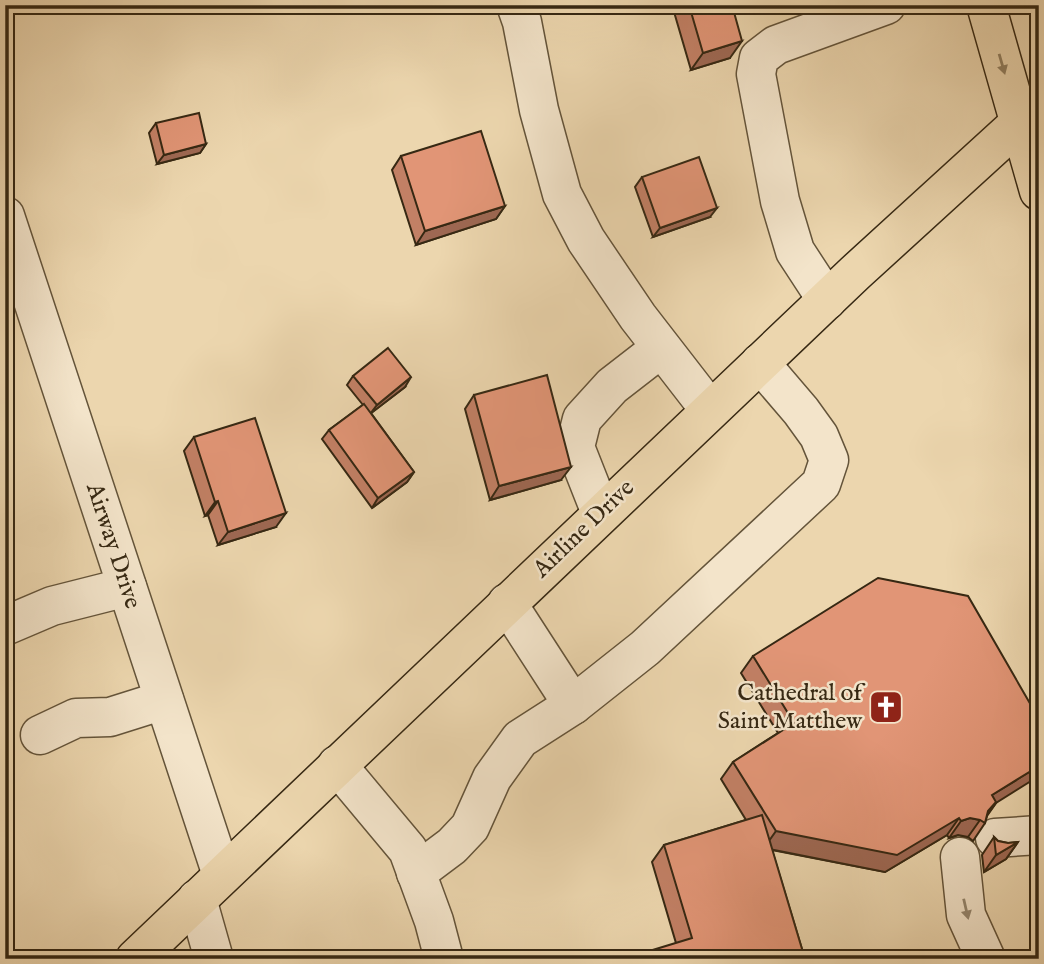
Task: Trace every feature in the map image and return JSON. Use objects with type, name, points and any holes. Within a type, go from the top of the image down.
[{"type":"main road","points":[[986,5],[1029,114],[1039,191]]},
{"type":"main road","name":"Airline Drive","points":[[135,959],[709,410],[1029,114]]},
{"type":"street","points":[[516,5],[522,22],[539,110],[562,194],[586,240],[638,317],[709,410]]},
{"type":"street","points":[[827,300],[795,251],[780,201],[755,74],[759,58],[776,45],[887,5]]},
{"type":"street","name":"Airway Drive","points":[[5,216],[164,700],[209,887],[214,959]]},
{"type":"street","points":[[601,513],[575,447],[582,419],[612,386],[661,348]]},
{"type":"street","points":[[416,873],[452,846],[470,827],[492,778],[520,739],[573,705],[645,648],[821,484],[829,460],[819,436],[760,363]]},
{"type":"street","points":[[5,626],[52,606],[127,587]]},
{"type":"street","points":[[507,603],[573,705]]},
{"type":"street","points":[[40,735],[76,718],[110,717],[164,700]]},
{"type":"street","points":[[337,765],[408,850],[435,922],[444,959]]},
{"type":"street","points":[[995,838],[1038,836]]},
{"type":"street","points":[[960,857],[966,915],[986,959]]},
{"type":"building","points":[[689,5],[732,5],[742,41],[703,53]]},
{"type":"building","points":[[199,113],[206,144],[164,155],[156,123]]},
{"type":"building","points":[[481,131],[505,206],[425,231],[401,156]]},
{"type":"building","points":[[699,157],[717,208],[660,228],[642,177]]},
{"type":"building","points":[[388,348],[411,377],[377,405],[353,376]]},
{"type":"building","points":[[547,375],[571,467],[499,486],[474,395]]},
{"type":"building","points":[[364,404],[414,472],[378,498],[329,430]]},
{"type":"building","points":[[255,418],[286,513],[228,532],[218,501],[215,502],[194,437]]},
{"type":"building","name":"Cathedral of Saint Matthew","points":[[878,578],[968,596],[1039,719],[1039,766],[992,795],[996,802],[988,811],[985,823],[970,818],[961,821],[959,818],[897,855],[776,831],[733,762],[794,723],[753,656]]},
{"type":"building","points":[[762,815],[805,959],[623,959],[692,938],[664,845]]},
{"type":"building","points":[[994,837],[998,841],[1018,842],[996,855]]},
{"type":"place","name":"Cathedral of Saint Matthew","points":[[886,707]]}]
